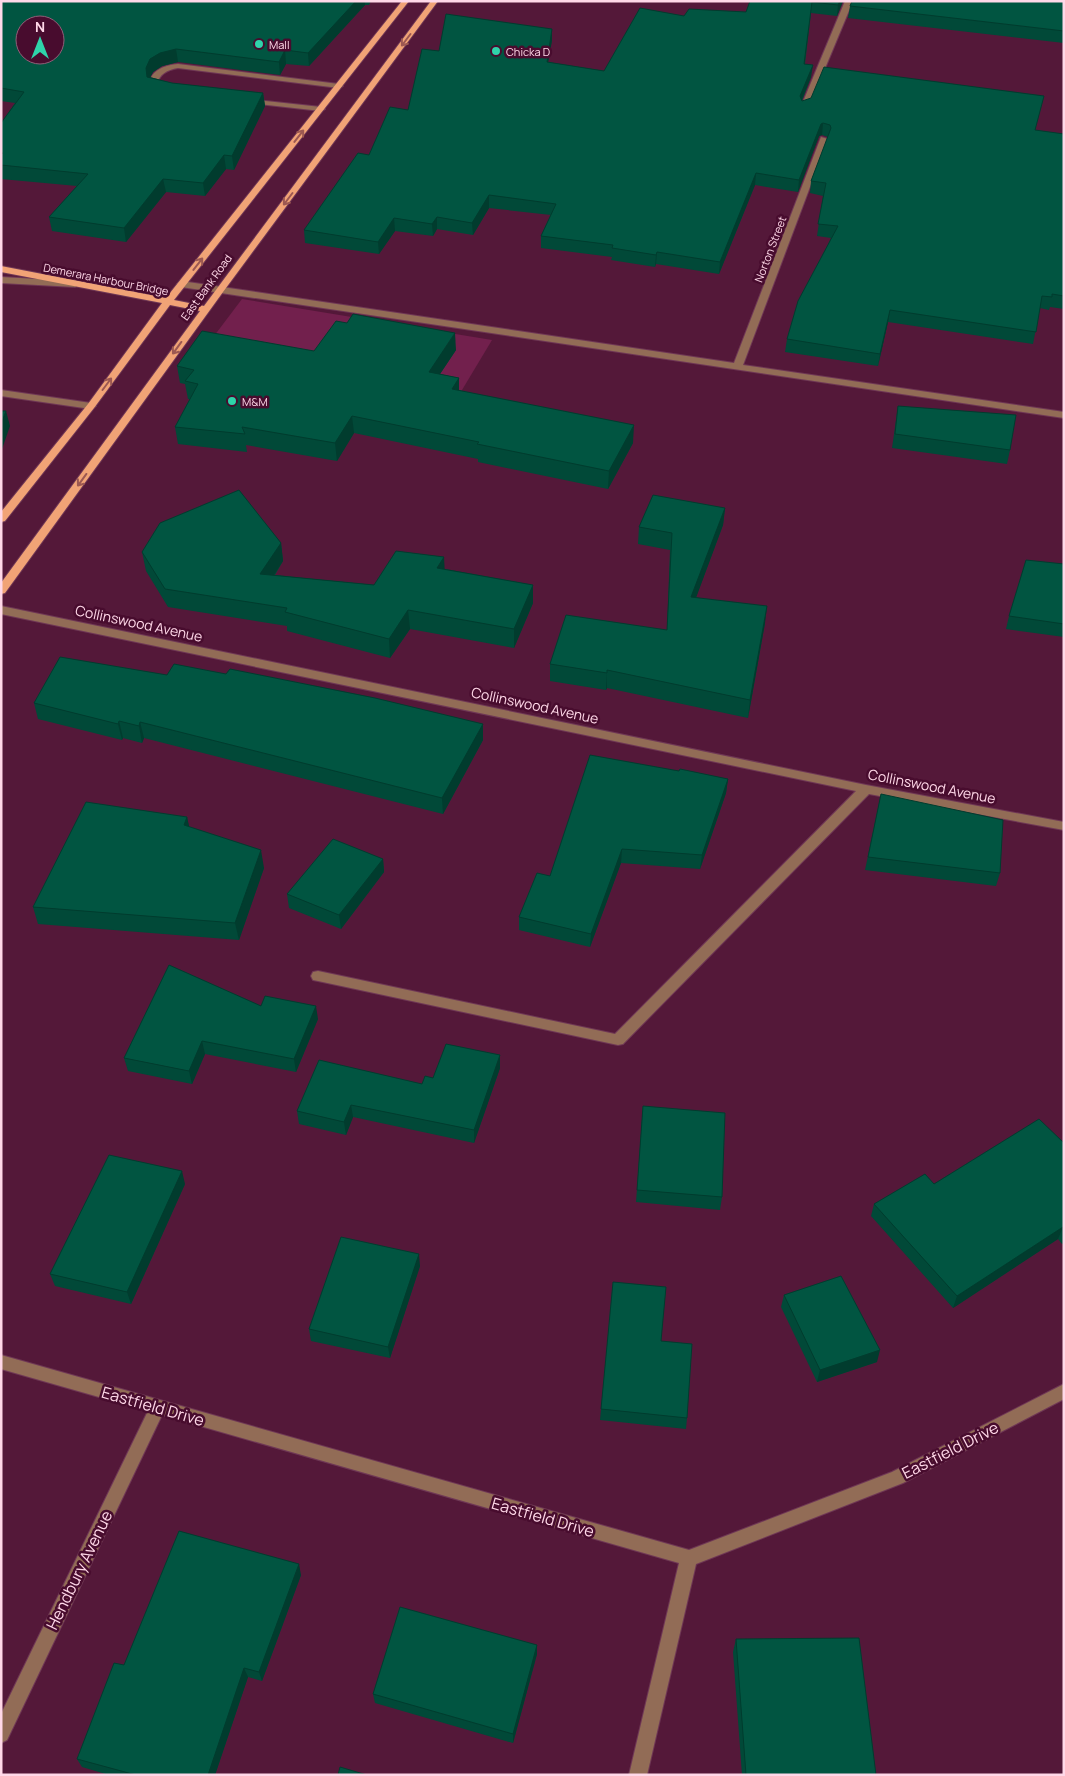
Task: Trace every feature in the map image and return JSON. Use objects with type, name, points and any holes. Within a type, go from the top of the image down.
[{"type":"main road","name":"East Bank Road","points":[[1,519],[91,406],[169,303],[181,284],[406,1]]},
{"type":"main road","name":"East Bank Road","points":[[1,591],[206,309],[435,1]]},
{"type":"main road","name":"Demerara Harbour Bridge","points":[[1,269],[206,309]]},
{"type":"street","points":[[804,109],[849,1]]},
{"type":"street","points":[[168,91],[153,86],[153,79],[168,67],[178,66],[339,86]]},
{"type":"street","points":[[243,100],[321,109]]},
{"type":"street","name":"Norton Street","points":[[737,367],[824,139]]},
{"type":"street","points":[[1,280],[75,284]]},
{"type":"street","points":[[181,284],[1064,415]]},
{"type":"street","points":[[1,393],[91,406]]},
{"type":"street","name":"Collinswood Avenue","points":[[1,610],[866,788],[1064,826]]},
{"type":"street","points":[[318,976],[618,1040],[866,788]]},
{"type":"street","name":"Eastfield Drive","points":[[1,1362],[689,1558],[897,1478],[1064,1391]]},
{"type":"street","name":"Hendbury Avenue","points":[[1,1734],[158,1407]]},
{"type":"street","points":[[638,1775],[689,1558]]},
{"type":"shaded area","points":[[242,299],[492,340],[459,395],[205,348]]},
{"type":"building","points":[[1,1],[356,1],[308,53],[285,50],[279,62],[176,49],[160,53],[150,59],[146,68],[147,77],[172,83],[263,93],[232,156],[224,155],[203,183],[163,179],[124,228],[49,217],[88,174],[1,165],[1,155],[3,153],[1,153],[1,123],[24,92],[1,88]]},
{"type":"building","points":[[750,1],[840,1],[838,5],[812,2],[804,64],[813,65],[800,96],[802,101],[811,98],[824,67],[1044,96],[1035,130],[1064,134],[1064,296],[1052,294],[1052,297],[1042,296],[1036,332],[890,310],[880,354],[787,339],[798,301],[838,226],[818,224],[826,183],[811,181],[831,128],[830,125],[823,123],[799,180],[756,173],[720,262],[657,252],[656,255],[612,248],[613,245],[541,236],[556,204],[489,195],[472,223],[437,217],[432,224],[394,218],[378,242],[304,230],[358,153],[369,155],[390,107],[408,110],[422,49],[439,51],[446,14],[552,29],[547,62],[604,71],[640,8],[684,16],[689,9],[746,12]]},
{"type":"building","points":[[852,1],[1064,1],[1064,31],[850,6]]},
{"type":"building","points":[[353,314],[455,333],[429,372],[459,378],[452,389],[634,425],[609,471],[352,416],[335,443],[242,427],[245,434],[175,427],[198,384],[185,381],[194,370],[177,366],[202,331],[314,351],[336,321],[347,323]]},
{"type":"building","points":[[898,406],[1016,415],[1010,450],[895,434]]},
{"type":"building","points":[[1,411],[6,411],[1,424]]},
{"type":"building","points":[[239,490],[281,543],[260,574],[374,585],[396,551],[444,557],[437,568],[533,585],[514,629],[408,610],[389,639],[285,612],[287,608],[165,589],[142,552],[160,523]]},
{"type":"building","points":[[653,495],[725,508],[691,597],[767,606],[750,700],[607,670],[607,673],[550,664],[566,615],[667,630],[672,533],[639,527]]},
{"type":"building","points":[[1026,560],[1064,564],[1064,624],[1009,616]]},
{"type":"building","points":[[60,657],[167,675],[174,664],[226,674],[230,669],[375,698],[483,724],[442,798],[140,722],[139,726],[119,721],[118,724],[34,703]]},
{"type":"building","points":[[590,755],[679,771],[680,769],[728,779],[702,855],[622,849],[591,934],[519,917],[537,873],[550,876]]},
{"type":"building","points":[[881,794],[1003,820],[1000,873],[868,857]]},
{"type":"building","points":[[86,802],[187,817],[184,825],[261,850],[235,923],[33,907]]},
{"type":"building","points":[[333,839],[383,859],[339,915],[287,894]]},
{"type":"building","points":[[169,965],[261,1006],[265,996],[316,1006],[294,1059],[202,1041],[189,1071],[124,1058]]},
{"type":"building","points":[[446,1044],[500,1055],[474,1130],[351,1105],[344,1122],[297,1111],[319,1060],[422,1084],[425,1076],[433,1078]]},
{"type":"building","points":[[643,1106],[725,1113],[722,1197],[637,1190]]},
{"type":"building","points":[[1039,1119],[1064,1143],[1064,1228],[957,1296],[874,1204],[925,1174],[934,1184]]},
{"type":"building","points":[[109,1155],[182,1171],[127,1292],[50,1274]]},
{"type":"building","points":[[341,1237],[419,1254],[388,1347],[309,1329]]},
{"type":"building","points":[[841,1276],[880,1350],[820,1370],[784,1295]]},
{"type":"building","points":[[613,1282],[666,1287],[661,1341],[692,1344],[687,1418],[601,1409]]},
{"type":"building","points":[[179,1531],[299,1564],[259,1672],[244,1668],[208,1775],[136,1775],[77,1759],[114,1663],[124,1665]]},
{"type":"building","points":[[400,1607],[537,1645],[513,1734],[373,1694]]},
{"type":"building","points":[[859,1638],[876,1775],[746,1775],[736,1639]]},
{"type":"building","points":[[340,1767],[367,1775],[338,1775]]},
{"type":"place","name":"Mall","points":[[259,44]]},
{"type":"place","name":"Chicka D","points":[[496,51]]},
{"type":"place","name":"M&M","points":[[232,401]]}]
